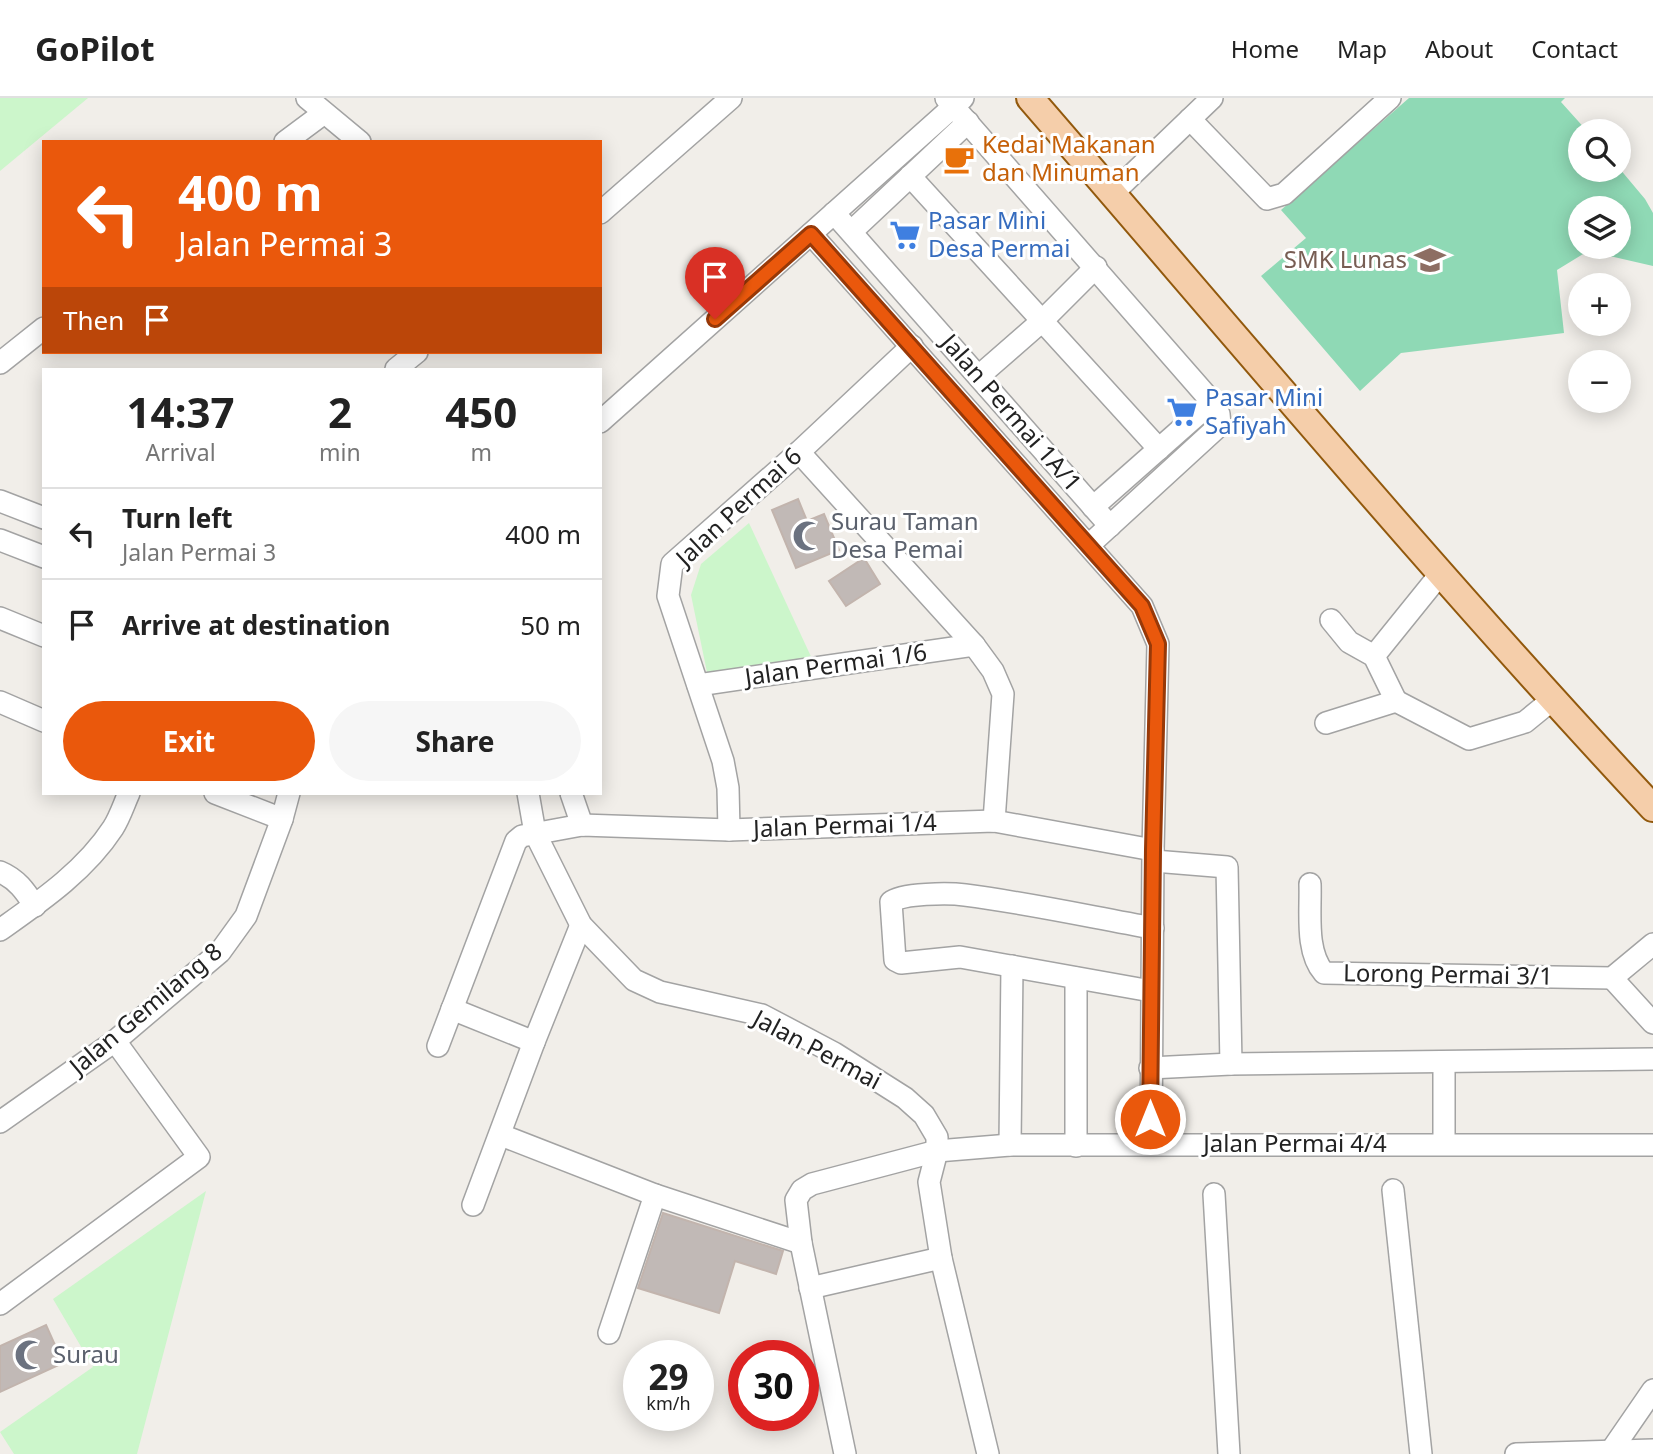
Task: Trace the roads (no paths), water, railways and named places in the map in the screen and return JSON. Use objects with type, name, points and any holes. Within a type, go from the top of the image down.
[{"type":"main road","points":[[1031,98],[1552,700],[1653,808]]},
{"type":"street","points":[[307,98],[358,140]]},
{"type":"street","points":[[602,211],[732,98]]},
{"type":"street","points":[[1113,193],[1212,98]]},
{"type":"street","points":[[1190,119],[1267,199],[1284,194],[1391,98]]},
{"type":"street","points":[[602,420],[811,234],[954,101],[968,122],[1096,267],[1212,402],[1219,414],[1220,425],[1089,545]]},
{"type":"street","points":[[288,140],[324,113]]},
{"type":"street","points":[[852,231],[968,122]]},
{"type":"street","points":[[911,176],[1159,449]]},
{"type":"street","name":"Jalan Permai 1A/1","points":[[834,213],[1093,507],[1212,402]]},
{"type":"street","points":[[811,234],[1142,606],[1158,644],[1151,990],[1151,1144]]},
{"type":"street","points":[[979,376],[1042,321],[1096,267]]},
{"type":"street","points":[[0,363],[42,330]]},
{"type":"street","name":"Jalan Permai 6","points":[[729,830],[728,789],[723,761],[668,596],[672,564],[799,452],[912,346]]},
{"type":"street","points":[[397,368],[415,354]]},
{"type":"street","points":[[799,452],[974,645],[993,671],[1003,694],[994,821]]},
{"type":"street","points":[[0,501],[42,517]]},
{"type":"street","points":[[1093,507],[1110,526]]},
{"type":"street","points":[[0,540],[42,556]]},
{"type":"street","points":[[1374,656],[1441,573]]},
{"type":"street","points":[[0,618],[42,635]]},
{"type":"street","points":[[1331,620],[1349,642],[1374,656],[1396,701],[1469,739],[1525,722],[1552,700]]},
{"type":"street","name":"Jalan Permai 1/6","points":[[698,685],[974,645]]},
{"type":"street","points":[[1326,723],[1396,701]]},
{"type":"street","points":[[0,702],[42,720]]},
{"type":"street","points":[[0,930],[82,866],[113,827],[128,795]]},
{"type":"street","points":[[220,795],[282,819]]},
{"type":"street","name":"Jalan Gemilang 8","points":[[0,1122],[114,1041],[220,952],[246,916],[288,795]]},
{"type":"street","name":"Jalan Permai","points":[[528,795],[535,832],[581,925],[634,980],[660,992],[762,1015],[834,1053],[893,1091],[924,1115],[937,1137],[937,1151]]},
{"type":"street","points":[[572,795],[582,825]]},
{"type":"street","name":"Jalan Permai 1/4","points":[[535,832],[582,825],[729,830],[994,821],[1153,855],[1227,867],[1231,1064]]},
{"type":"street","points":[[438,1046],[516,841],[535,832]]},
{"type":"street","points":[[0,872],[10,876],[23,888],[34,906]]},
{"type":"street","name":"Lorong Permai 3/1","points":[[1310,884],[1312,950],[1316,963],[1324,973],[1612,978]]},
{"type":"street","points":[[1151,990],[960,957],[901,963],[895,960],[891,902],[895,898],[906,896],[962,895],[1153,928]]},
{"type":"street","points":[[473,1205],[581,925]]},
{"type":"street","points":[[1653,944],[1612,978],[1653,1024]]},
{"type":"street","points":[[1010,1145],[1012,966]]},
{"type":"street","points":[[1076,978],[1076,1146]]},
{"type":"street","points":[[452,1009],[534,1042]]},
{"type":"street","points":[[0,1304],[199,1157],[114,1041]]},
{"type":"street","points":[[1150,1068],[1231,1064],[1653,1059]]},
{"type":"street","points":[[1444,1062],[1444,1144]]},
{"type":"street","points":[[501,1135],[655,1195],[801,1243]]},
{"type":"street","name":"Jalan Permai 4/4","points":[[845,1454],[801,1243],[796,1199],[802,1190],[812,1184],[937,1151],[1010,1145],[1653,1145]]},
{"type":"street","points":[[937,1151],[929,1182],[941,1258],[988,1454]]},
{"type":"street","points":[[1393,1190],[1421,1454]]},
{"type":"street","points":[[1214,1194],[1229,1454]]},
{"type":"street","points":[[608,1333],[655,1195]]},
{"type":"street","points":[[810,1288],[941,1258]]},
{"type":"street","points":[[1611,1451],[1653,1390]]},
{"type":"street","points":[[1516,1454],[1653,1450]]},
{"type":"place","name":"Kedai Makanan dan Minuman","points":[[959,159]]},
{"type":"place","name":"Pasar Mini Desa Permai","points":[[905,235]]},
{"type":"place","name":"SMK Lunas","points":[[1430,260]]},
{"type":"place","name":"Pasar Mini Safiyah","points":[[1182,412]]},
{"type":"place","name":"Surau Taman Desa Pemai","points":[[808,536]]},
{"type":"place","name":"Surau","points":[[30,1355]]}]
